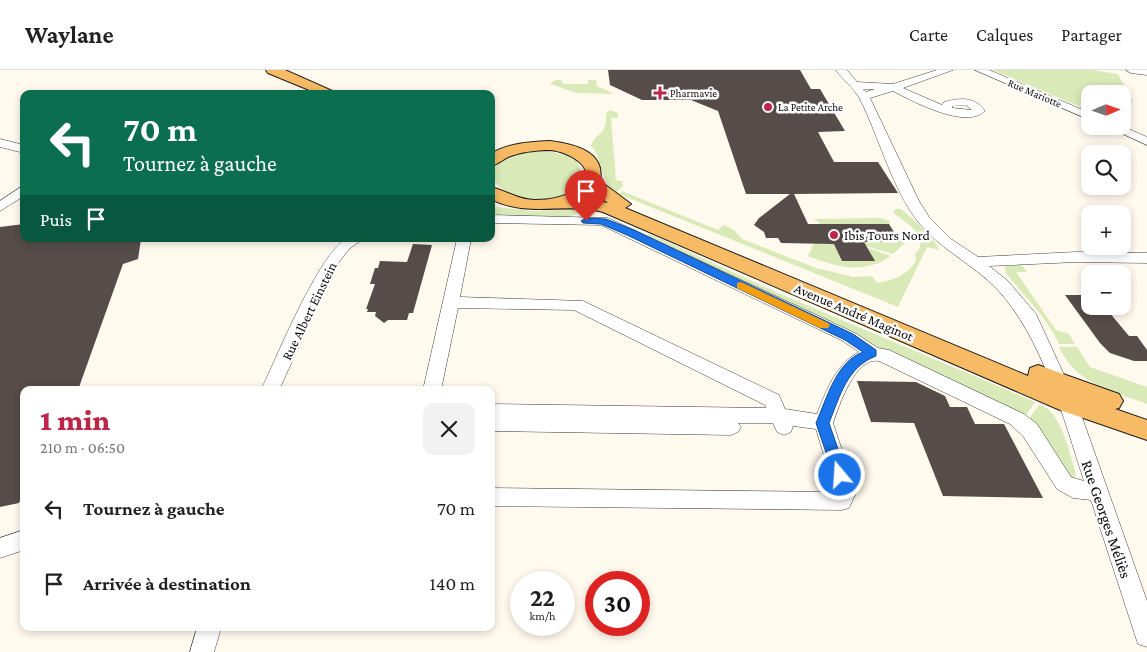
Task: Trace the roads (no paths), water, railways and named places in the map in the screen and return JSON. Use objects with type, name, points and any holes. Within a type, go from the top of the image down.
[{"type":"main road","points":[[273,70],[322,90]]},
{"type":"main road","points":[[289,70],[338,90]]},
{"type":"main road","points":[[495,147],[511,149],[540,145],[555,146],[583,156],[593,169],[591,183],[583,192],[561,202],[526,205],[495,197]]},
{"type":"main road","points":[[495,159],[511,149]]},
{"type":"main road","name":"Avenue André Maginot","points":[[591,183],[621,204],[1147,430]]},
{"type":"main road","name":"Avenue André Maginot","points":[[561,202],[609,208],[1064,393],[1147,416]]},
{"type":"street","points":[[841,70],[860,91],[894,88],[948,70]]},
{"type":"street","name":"Rue Mariotte","points":[[980,70],[1081,113]]},
{"type":"street","points":[[1131,70],[1147,72]]},
{"type":"street","points":[[894,88],[945,110]]},
{"type":"street","name":"Rue Georges Méliès","points":[[860,91],[917,211],[946,242],[975,262],[1002,285],[1030,318],[1064,393],[1147,635]]},
{"type":"street","points":[[1131,134],[1147,141]]},
{"type":"street","points":[[0,143],[20,148]]},
{"type":"street","points":[[0,208],[20,191]]},
{"type":"street","points":[[495,219],[603,221],[849,337],[872,353]]},
{"type":"street","name":"Rue Albert Einstein","points":[[272,386],[328,265],[344,246],[351,242]]},
{"type":"street","points":[[433,386],[463,242]]},
{"type":"street","points":[[975,262],[1076,257],[1147,258]]},
{"type":"street","points":[[451,302],[577,305],[772,400],[782,422]]},
{"type":"street","points":[[495,497],[842,501],[846,493],[822,423],[842,377],[859,358],[872,353],[883,354],[1017,419],[1030,430],[1064,483],[1073,489],[1098,492]]},
{"type":"street","points":[[495,411],[822,423]]},
{"type":"street","points":[[495,424],[782,422]]},
{"type":"street","points":[[0,548],[20,541]]},
{"type":"street","points":[[202,652],[208,631]]},
{"type":"place","name":"Pharmavie","points":[[660,93]]},
{"type":"place","name":"La Petite Arche","points":[[768,107]]},
{"type":"place","name":"Ibis Tours Nord","points":[[834,235]]}]
